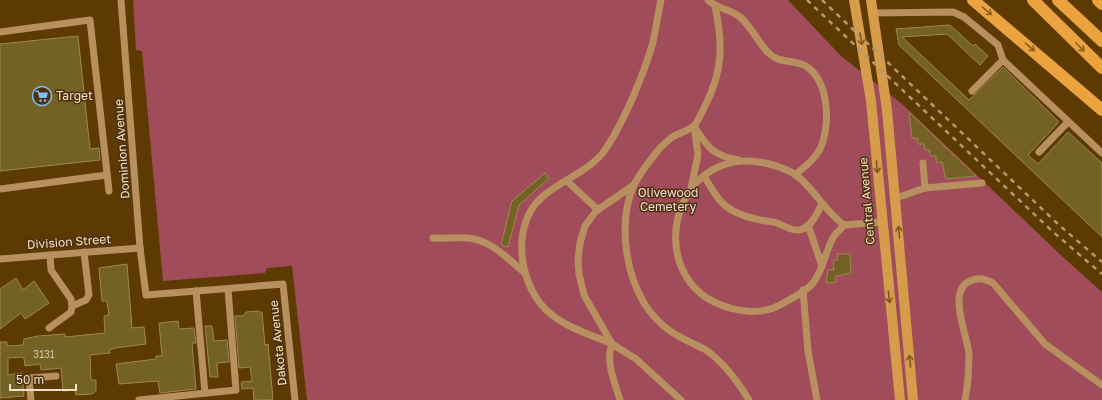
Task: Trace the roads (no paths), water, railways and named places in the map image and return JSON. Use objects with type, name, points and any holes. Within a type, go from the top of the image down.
[{"type":"highway","points":[[973,0],[1021,39],[1102,110]]},
{"type":"highway","points":[[1033,0],[1102,68]]},
{"type":"highway","points":[[1058,0],[1102,40]]},
{"type":"highway","points":[[1098,0],[1102,4]]},
{"type":"main road","name":"Central Avenue","points":[[854,0],[871,102],[900,400]]},
{"type":"main road","points":[[871,0],[887,110],[913,400]]},
{"type":"street","name":"Dominion Avenue","points":[[121,0],[140,248],[146,295],[196,291]]},
{"type":"street","points":[[660,0],[653,42],[622,121],[606,149],[594,162],[543,196],[532,207],[525,222],[521,243],[525,273],[540,302],[551,314],[564,324],[612,344],[636,359],[682,400]]},
{"type":"street","points":[[708,0],[715,6],[726,9],[740,17],[754,31],[770,55],[805,66],[815,76],[822,90],[826,125],[824,140],[814,159],[795,175]]},
{"type":"street","points":[[620,400],[611,370],[609,356],[612,344],[584,295],[579,274],[578,260],[580,243],[586,226],[598,210],[634,185],[660,148],[672,137],[694,126],[711,94],[717,77],[721,53],[721,32],[715,6]]},
{"type":"street","points":[[873,13],[953,12],[964,18],[998,45],[1003,60],[1102,153]]},
{"type":"street","points":[[0,32],[90,20],[109,191]]},
{"type":"street","points":[[972,91],[1003,60]]},
{"type":"street","points":[[1039,152],[1068,122]]},
{"type":"street","points":[[694,126],[710,150],[718,155],[745,161]]},
{"type":"street","points":[[690,188],[698,154],[694,126]]},
{"type":"street","points":[[844,225],[834,235],[822,266],[812,284],[779,306],[749,312],[717,305],[690,284],[681,266],[676,234],[676,217],[682,201],[690,188],[704,176],[730,163],[745,161],[759,161],[776,166],[795,175],[810,189],[834,218],[844,225],[882,222]]},
{"type":"street","points":[[923,163],[925,188]]},
{"type":"street","points":[[0,189],[107,175]]},
{"type":"street","points":[[704,176],[721,203],[729,210],[742,216],[773,222],[795,230],[803,229],[808,225],[813,220],[822,204]]},
{"type":"street","points":[[567,181],[598,210]]},
{"type":"street","points":[[896,198],[925,188],[982,183]]},
{"type":"street","points":[[634,185],[626,218],[626,237],[632,274],[644,302],[665,328],[705,350],[721,363],[749,400]]},
{"type":"street","points":[[808,225],[822,266]]},
{"type":"street","points":[[432,238],[467,238],[481,240],[495,248],[525,273]]},
{"type":"street","name":"Division Street","points":[[0,259],[140,248]]},
{"type":"street","points":[[72,306],[86,300],[89,295],[84,252]]},
{"type":"street","points":[[49,328],[71,312],[72,306],[71,300],[51,270],[50,255]]},
{"type":"street","points":[[965,400],[968,353],[958,297],[966,282],[974,279],[984,278],[993,283],[1045,344],[1102,385]]},
{"type":"street","name":"Dakota Avenue","points":[[228,289],[282,284],[295,400]]},
{"type":"street","points":[[139,400],[236,390],[228,289],[196,291],[205,393]]},
{"type":"street","points":[[803,290],[808,350],[818,400]]},
{"type":"street","points":[[31,400],[29,378],[56,376]]},
{"type":"railway","points":[[807,0],[1052,231],[1102,274]]},
{"type":"railway","points":[[822,0],[1059,225],[1102,262]]},
{"type":"place","name":"Target","points":[[42,96]]},
{"type":"park label","name":"Olivewood Cemetery","points":[[668,200]]}]
